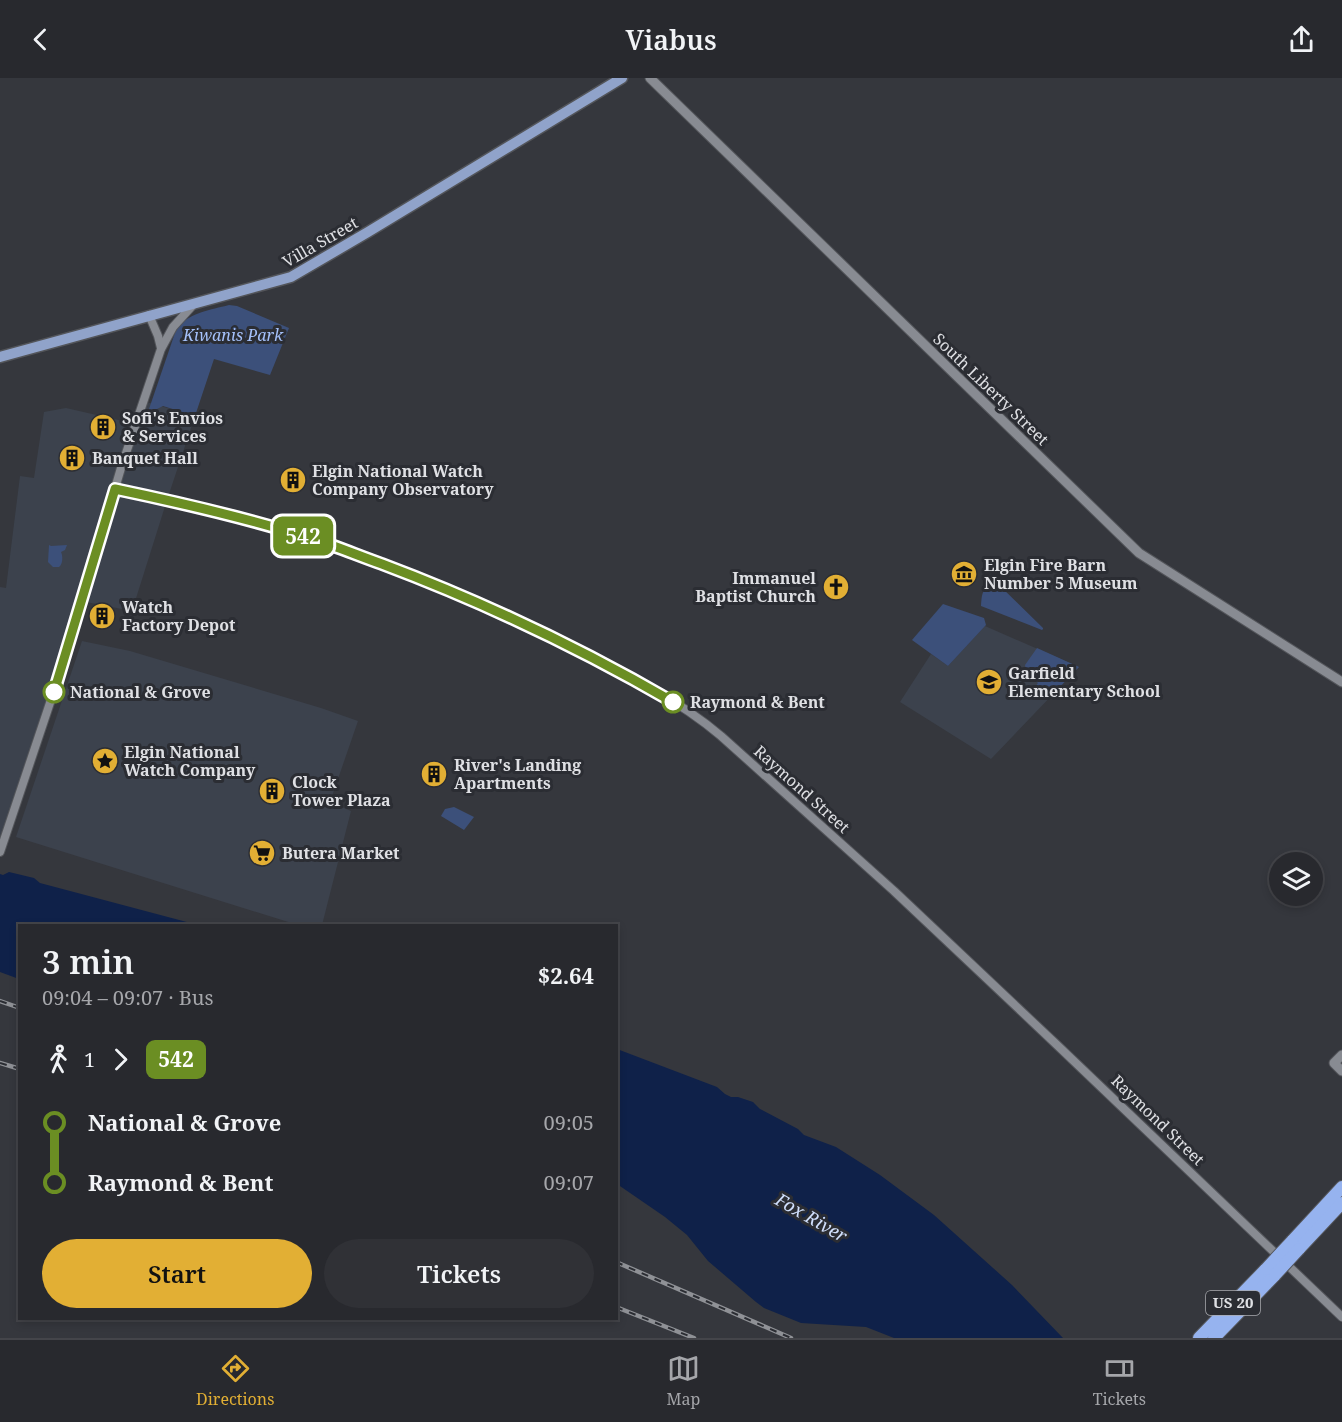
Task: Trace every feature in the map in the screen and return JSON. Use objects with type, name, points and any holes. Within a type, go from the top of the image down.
[{"type":"highway","name":"US 20","points":[[1199,1338],[1270,1272],[1341,1192]]},
{"type":"highway","name":"US 20","points":[[1214,1338],[1270,1272]]},
{"type":"main road","name":"Villa Street","points":[[0,357],[284,280],[622,78]]},
{"type":"main road","name":"South Liberty Street","points":[[650,78],[1139,553],[1342,682]]},
{"type":"main road","points":[[1342,1054],[1334,1063],[1342,1071]]},
{"type":"street","points":[[0,852],[63,664],[115,489],[161,349],[173,327],[195,303]]},
{"type":"street","points":[[149,315],[161,349]]},
{"type":"street","name":"Raymond Street","points":[[115,489],[211,510],[314,539],[413,576],[509,616],[595,658],[701,720],[902,899],[1342,1317]]},
{"type":"shaded area","points":[[143,401],[195,416],[132,611],[81,601],[6,837],[0,836],[0,587],[6,588],[20,476],[34,478],[44,412],[66,408],[136,424]]},
{"type":"shaded area","name":"Garfield Elementary School","points":[[985,626],[1079,667],[991,759],[900,702],[931,654],[948,666]]},
{"type":"shaded area","name":"Clock Tower Plaza","points":[[82,641],[130,651],[358,721],[330,802],[351,811],[322,924],[295,924],[16,837]]},
{"type":"green space","name":"Kiwanis Park","points":[[229,305],[237,306],[289,328],[270,375],[214,359],[195,416],[163,406],[155,410],[149,409],[177,327],[195,315]]},
{"type":"green space","points":[[49,545],[67,545],[61,552],[62,560],[59,567],[53,567],[48,562]]},
{"type":"green space","points":[[997,583],[1043,628],[1042,630],[981,606],[984,591]]},
{"type":"green space","points":[[943,604],[984,618],[986,625],[948,666],[912,640]]},
{"type":"green space","points":[[1037,648],[1079,667],[1053,694],[1047,691],[1036,696],[1032,691],[1038,683],[1026,671],[1025,665]]},
{"type":"green space","points":[[454,807],[474,817],[464,830],[441,816],[445,809]]},
{"type":"water","points":[[9,872],[34,878],[40,883],[194,924],[18,924],[18,979],[0,972],[0,874]]},
{"type":"water","name":"Fox River","points":[[618,1049],[717,1087],[731,1097],[753,1102],[760,1109],[798,1129],[804,1135],[836,1147],[880,1175],[934,1215],[1012,1285],[1063,1338],[894,1338],[866,1327],[801,1323],[764,1308],[756,1302],[708,1261],[687,1235],[618,1185]]},
{"type":"railway","points":[[0,1001],[18,1007]]},
{"type":"railway","points":[[0,1063],[18,1068]]},
{"type":"railway","points":[[618,1263],[791,1338]]},
{"type":"railway","points":[[618,1308],[694,1338]]},
{"type":"bus line","name":"542","points":[[54,692],[115,489],[211,510],[314,539],[413,576],[509,616],[595,658],[673,702]]},
{"type":"place","name":"Sofi's Envios & Services","points":[[103,427]]},
{"type":"place","name":"Banquet Hall","points":[[72,458]]},
{"type":"place","name":"Elgin National Watch Company Observatory","points":[[293,480]]},
{"type":"place","name":"Elgin Fire Barn Number 5 Museum","points":[[964,574]]},
{"type":"place","name":"Immanuel Baptist Church","points":[[836,587]]},
{"type":"place","name":"Watch Factory Depot","points":[[102,616]]},
{"type":"place","name":"Garfield Elementary School","points":[[989,682]]},
{"type":"place","name":"National & Grove","points":[[54,692]]},
{"type":"place","name":"Raymond & Bent","points":[[673,702]]},
{"type":"place","name":"Elgin National Watch Company","points":[[105,761]]},
{"type":"place","name":"River's Landing Apartments","points":[[434,774]]},
{"type":"place","name":"Clock Tower Plaza","points":[[272,791]]},
{"type":"place","name":"Butera Market","points":[[262,853]]}]
